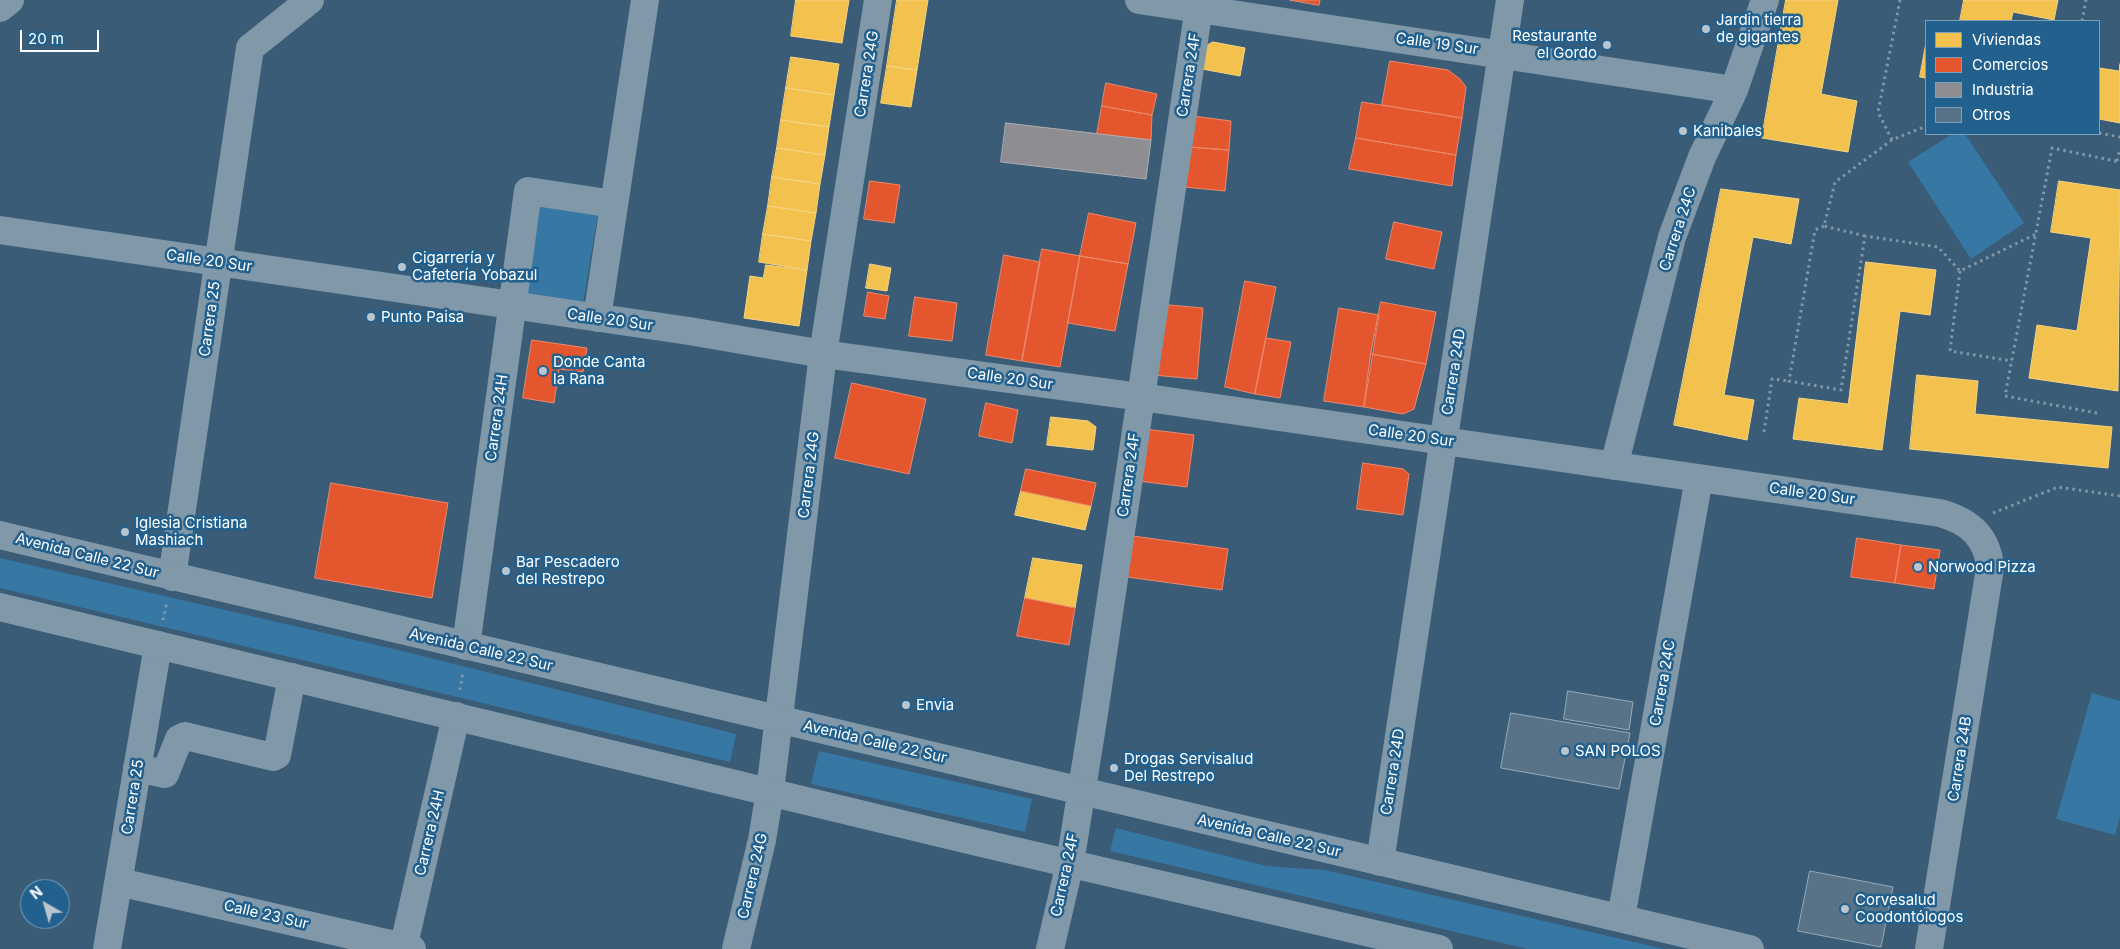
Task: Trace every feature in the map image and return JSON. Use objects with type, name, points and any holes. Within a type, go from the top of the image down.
[{"type":"street","points":[[0,8],[10,0]]},
{"type":"street","name":"Carrera 25","points":[[172,577],[250,48],[310,0]]},
{"type":"street","points":[[597,318],[645,0]]},
{"type":"street","name":"Carrera 24G","points":[[736,949],[762,840],[770,790],[823,354],[878,0]]},
{"type":"street","name":"Calle 19 Sur","points":[[1139,0],[1200,5],[1734,90]]},
{"type":"street","name":"Carrera 24D","points":[[1380,862],[1510,0]]},
{"type":"street","name":"Carrera 24C","points":[[1614,466],[1672,238],[1702,157],[1734,90],[1765,0]]},
{"type":"street","name":"Carrera 24F","points":[[1050,949],[1070,863],[1200,5]]},
{"type":"street","name":"Carrera 24H","points":[[466,646],[528,191],[614,204]]},
{"type":"street","name":"Calle 20 Sur","points":[[0,230],[597,318],[823,354],[1141,397],[1940,513],[1967,524],[1979,534],[1986,545],[1990,568]]},
{"type":"street","name":"Carrera 24C","points":[[1621,918],[1699,478]]},
{"type":"street","name":"Avenida Calle 22 Sur","points":[[0,535],[1750,949]]},
{"type":"street","name":"Carrera 24B","points":[[1929,949],[1990,568]]},
{"type":"street","points":[[0,607],[770,790],[1070,863],[1379,942],[1439,949]]},
{"type":"street","name":"Carrera 25","points":[[107,949],[158,645]]},
{"type":"street","points":[[137,768],[166,774],[179,739],[185,736],[273,757],[277,755],[292,677]]},
{"type":"street","name":"Carrera 24H","points":[[406,948],[456,716]]},
{"type":"street","name":"Calle 23 Sur","points":[[119,882],[406,948]]},
{"type":"path","points":[[1892,140],[1878,112],[1900,0]]},
{"type":"path","points":[[2082,20],[2086,0]]},
{"type":"path","points":[[1824,226],[1835,182],[1892,140],[1925,126]]},
{"type":"path","points":[[2100,132],[2120,137]]},
{"type":"path","points":[[2097,412],[2005,396],[2052,148],[2118,161],[2120,148]]},
{"type":"path","points":[[1789,381],[1815,230],[1824,226],[1865,236],[1938,247],[1960,271],[1950,351],[2012,361]]},
{"type":"path","points":[[1960,271],[2036,234]]},
{"type":"path","points":[[1764,432],[1772,378],[1841,390],[1865,236]]},
{"type":"path","points":[[1967,524],[2058,487],[2120,496]]},
{"type":"path","points":[[158,645],[172,577]]},
{"type":"path","points":[[456,716],[466,646]]},
{"type":"shaded area","points":[[1950,135],[1966,135],[2024,223],[1971,259],[1908,162]]},
{"type":"shaded area","points":[[538,203],[598,213],[583,304],[523,295]]},
{"type":"shaded area","points":[[0,558],[394,649],[736,734],[730,762],[0,588]]},
{"type":"shaded area","points":[[2092,693],[2120,701],[2120,817],[2115,835],[2056,819]]},
{"type":"shaded area","points":[[819,751],[1032,799],[1025,832],[811,784]]},
{"type":"shaded area","points":[[1116,828],[1266,866],[1325,870],[1664,949],[1528,949],[1110,851]]},
{"type":"building: Viviendas","points":[[796,0],[849,0],[842,43],[791,36]]},
{"type":"building: Viviendas","points":[[897,0],[928,0],[917,70],[887,66]]},
{"type":"building: Viviendas","points":[[1786,0],[1838,0],[1821,94],[1857,101],[1848,152],[1762,138]]},
{"type":"building: Viviendas","points":[[1964,0],[2058,0],[2054,20],[2013,12],[2011,20],[1960,20]]},
{"type":"building: Viviendas","points":[[1213,42],[1245,48],[1240,76],[1202,69],[1206,46]]},
{"type":"building: Viviendas","points":[[1925,49],[1925,78],[1920,77]]},
{"type":"building: Viviendas","points":[[791,57],[839,64],[834,95],[786,88]]},
{"type":"building: Viviendas","points":[[2120,64],[2120,123],[2100,119],[2100,68],[2119,71]]},
{"type":"building: Viviendas","points":[[887,66],[917,70],[911,107],[881,103]]},
{"type":"building: Viviendas","points":[[786,88],[834,95],[829,127],[781,120]]},
{"type":"building: Viviendas","points":[[781,120],[829,127],[825,155],[777,148]]},
{"type":"building: Viviendas","points":[[777,148],[825,155],[820,184],[772,177]]},
{"type":"building: Viviendas","points":[[772,177],[820,184],[816,213],[768,206]]},
{"type":"building: Viviendas","points":[[2059,181],[2120,190],[2118,391],[2029,378],[2037,325],[2077,331],[2091,238],[2051,232]]},
{"type":"building: Viviendas","points":[[1721,189],[1799,199],[1791,244],[1753,237],[1724,395],[1754,400],[1747,440],[1674,425]]},
{"type":"building: Viviendas","points":[[768,206],[816,213],[811,241],[763,234]]},
{"type":"building: Viviendas","points":[[763,234],[811,241],[807,270],[759,262]]},
{"type":"building: Viviendas","points":[[1866,262],[1936,270],[1930,315],[1900,311],[1882,450],[1793,439],[1799,398],[1848,404]]},
{"type":"building: Viviendas","points":[[870,264],[891,268],[887,291],[866,288]]},
{"type":"building: Viviendas","points":[[766,265],[807,270],[799,326],[744,318],[750,276],[763,278]]},
{"type":"building: Viviendas","points":[[1917,375],[1978,381],[1975,414],[2112,427],[2108,468],[1910,449]]},
{"type":"building: Viviendas","points":[[1051,417],[1088,421],[1096,427],[1093,450],[1047,445]]},
{"type":"building: Viviendas","points":[[1021,491],[1091,506],[1085,530],[1015,515]]},
{"type":"building: Viviendas","points":[[1033,558],[1082,565],[1075,608],[1025,598]]},
{"type":"building: Comercios","points":[[1290,0],[1320,0],[1319,5]]},
{"type":"building: Comercios","points":[[1390,61],[1448,70],[1460,79],[1466,87],[1462,118],[1382,105]]},
{"type":"building: Comercios","points":[[1106,83],[1157,94],[1152,115],[1102,106]]},
{"type":"building: Comercios","points":[[1362,102],[1462,118],[1456,155],[1356,138]]},
{"type":"building: Comercios","points":[[1102,106],[1152,115],[1151,140],[1097,134]]},
{"type":"building: Comercios","points":[[1193,116],[1231,121],[1229,150],[1188,147]]},
{"type":"building: Comercios","points":[[1356,138],[1456,155],[1452,186],[1349,169]]},
{"type":"building: Comercios","points":[[1188,147],[1229,150],[1225,191],[1184,187]]},
{"type":"building: Comercios","points":[[870,181],[900,185],[894,223],[864,219]]},
{"type":"building: Comercios","points":[[1089,213],[1136,223],[1128,264],[1080,256]]},
{"type":"building: Comercios","points":[[1394,222],[1442,232],[1434,269],[1386,259]]},
{"type":"building: Comercios","points":[[1042,249],[1080,256],[1060,367],[1022,361]]},
{"type":"building: Comercios","points":[[1004,255],[1040,262],[1022,361],[986,355]]},
{"type":"building: Comercios","points":[[1080,256],[1128,264],[1115,331],[1068,323]]},
{"type":"building: Comercios","points":[[1245,281],[1276,287],[1255,394],[1225,387]]},
{"type":"building: Comercios","points":[[868,292],[889,296],[885,319],[864,316]]},
{"type":"building: Comercios","points":[[915,297],[957,303],[952,341],[909,336]]},
{"type":"building: Comercios","points":[[1381,302],[1436,312],[1426,364],[1371,354]]},
{"type":"building: Comercios","points":[[1159,304],[1203,308],[1197,379],[1152,375]]},
{"type":"building: Comercios","points":[[1339,308],[1379,315],[1364,407],[1324,401]]},
{"type":"building: Comercios","points":[[1266,338],[1291,342],[1280,398],[1255,394]]},
{"type":"building: Comercios","name":"Donde Canta la Rana","points":[[532,340],[587,348],[583,372],[559,369],[554,403],[523,398]]},
{"type":"building: Comercios","points":[[1371,354],[1426,364],[1414,409],[1403,414],[1364,407]]},
{"type":"building: Comercios","points":[[852,383],[926,399],[909,474],[835,458]]},
{"type":"building: Comercios","points":[[986,403],[1018,410],[1012,443],[979,436]]},
{"type":"building: Comercios","points":[[1145,429],[1194,435],[1187,487],[1138,481]]},
{"type":"building: Comercios","points":[[1363,463],[1403,469],[1409,474],[1403,515],[1357,509]]},
{"type":"building: Comercios","points":[[1026,469],[1096,483],[1091,506],[1021,491]]},
{"type":"building: Comercios","points":[[331,483],[448,503],[432,598],[315,578]]},
{"type":"building: Comercios","points":[[1133,536],[1228,549],[1222,590],[1127,577]]},
{"type":"building: Comercios","points":[[1857,538],[1901,545],[1895,583],[1851,577]]},
{"type":"building: Comercios","name":"Norwood Pizza","points":[[1901,545],[1940,550],[1934,589],[1895,583]]},
{"type":"building: Comercios","points":[[1025,598],[1075,608],[1069,645],[1017,636]]},
{"type":"building: Industria","points":[[1006,123],[1151,140],[1146,179],[1001,162]]},
{"type":"building: Otros","points":[[1568,691],[1633,702],[1629,730],[1564,719]]},
{"type":"building: Otros","name":"SAN POLOS","points":[[1511,713],[1630,733],[1619,789],[1501,768]]},
{"type":"building: Otros","name":"Corvesalud Coodontólogos","points":[[1810,871],[1893,887],[1881,947],[1798,931]]},
{"type":"place","name":"Jardin tierra de gigantes","points":[[1706,29]]},
{"type":"place","name":"Restaurante el Gordo","points":[[1607,45]]},
{"type":"place","name":"Kanibales","points":[[1683,131]]},
{"type":"place","name":"Cigarrería y Cafetería Yobazul","points":[[402,267]]},
{"type":"place","name":"Punto Paisa","points":[[371,317]]},
{"type":"place","name":"Donde Canta la Rana","points":[[543,371]]},
{"type":"place","name":"Iglesia Cristiana Mashiach","points":[[125,532]]},
{"type":"place","name":"Norwood Pizza","points":[[1918,567]]},
{"type":"place","name":"Bar Pescadero del Restrepo","points":[[506,571]]},
{"type":"place","name":"Envia","points":[[906,705]]},
{"type":"place","name":"SAN POLOS","points":[[1565,751]]},
{"type":"place","name":"Drogas Servisalud Del Restrepo","points":[[1114,768]]},
{"type":"place","name":"Corvesalud Coodontólogos","points":[[1845,909]]}]
